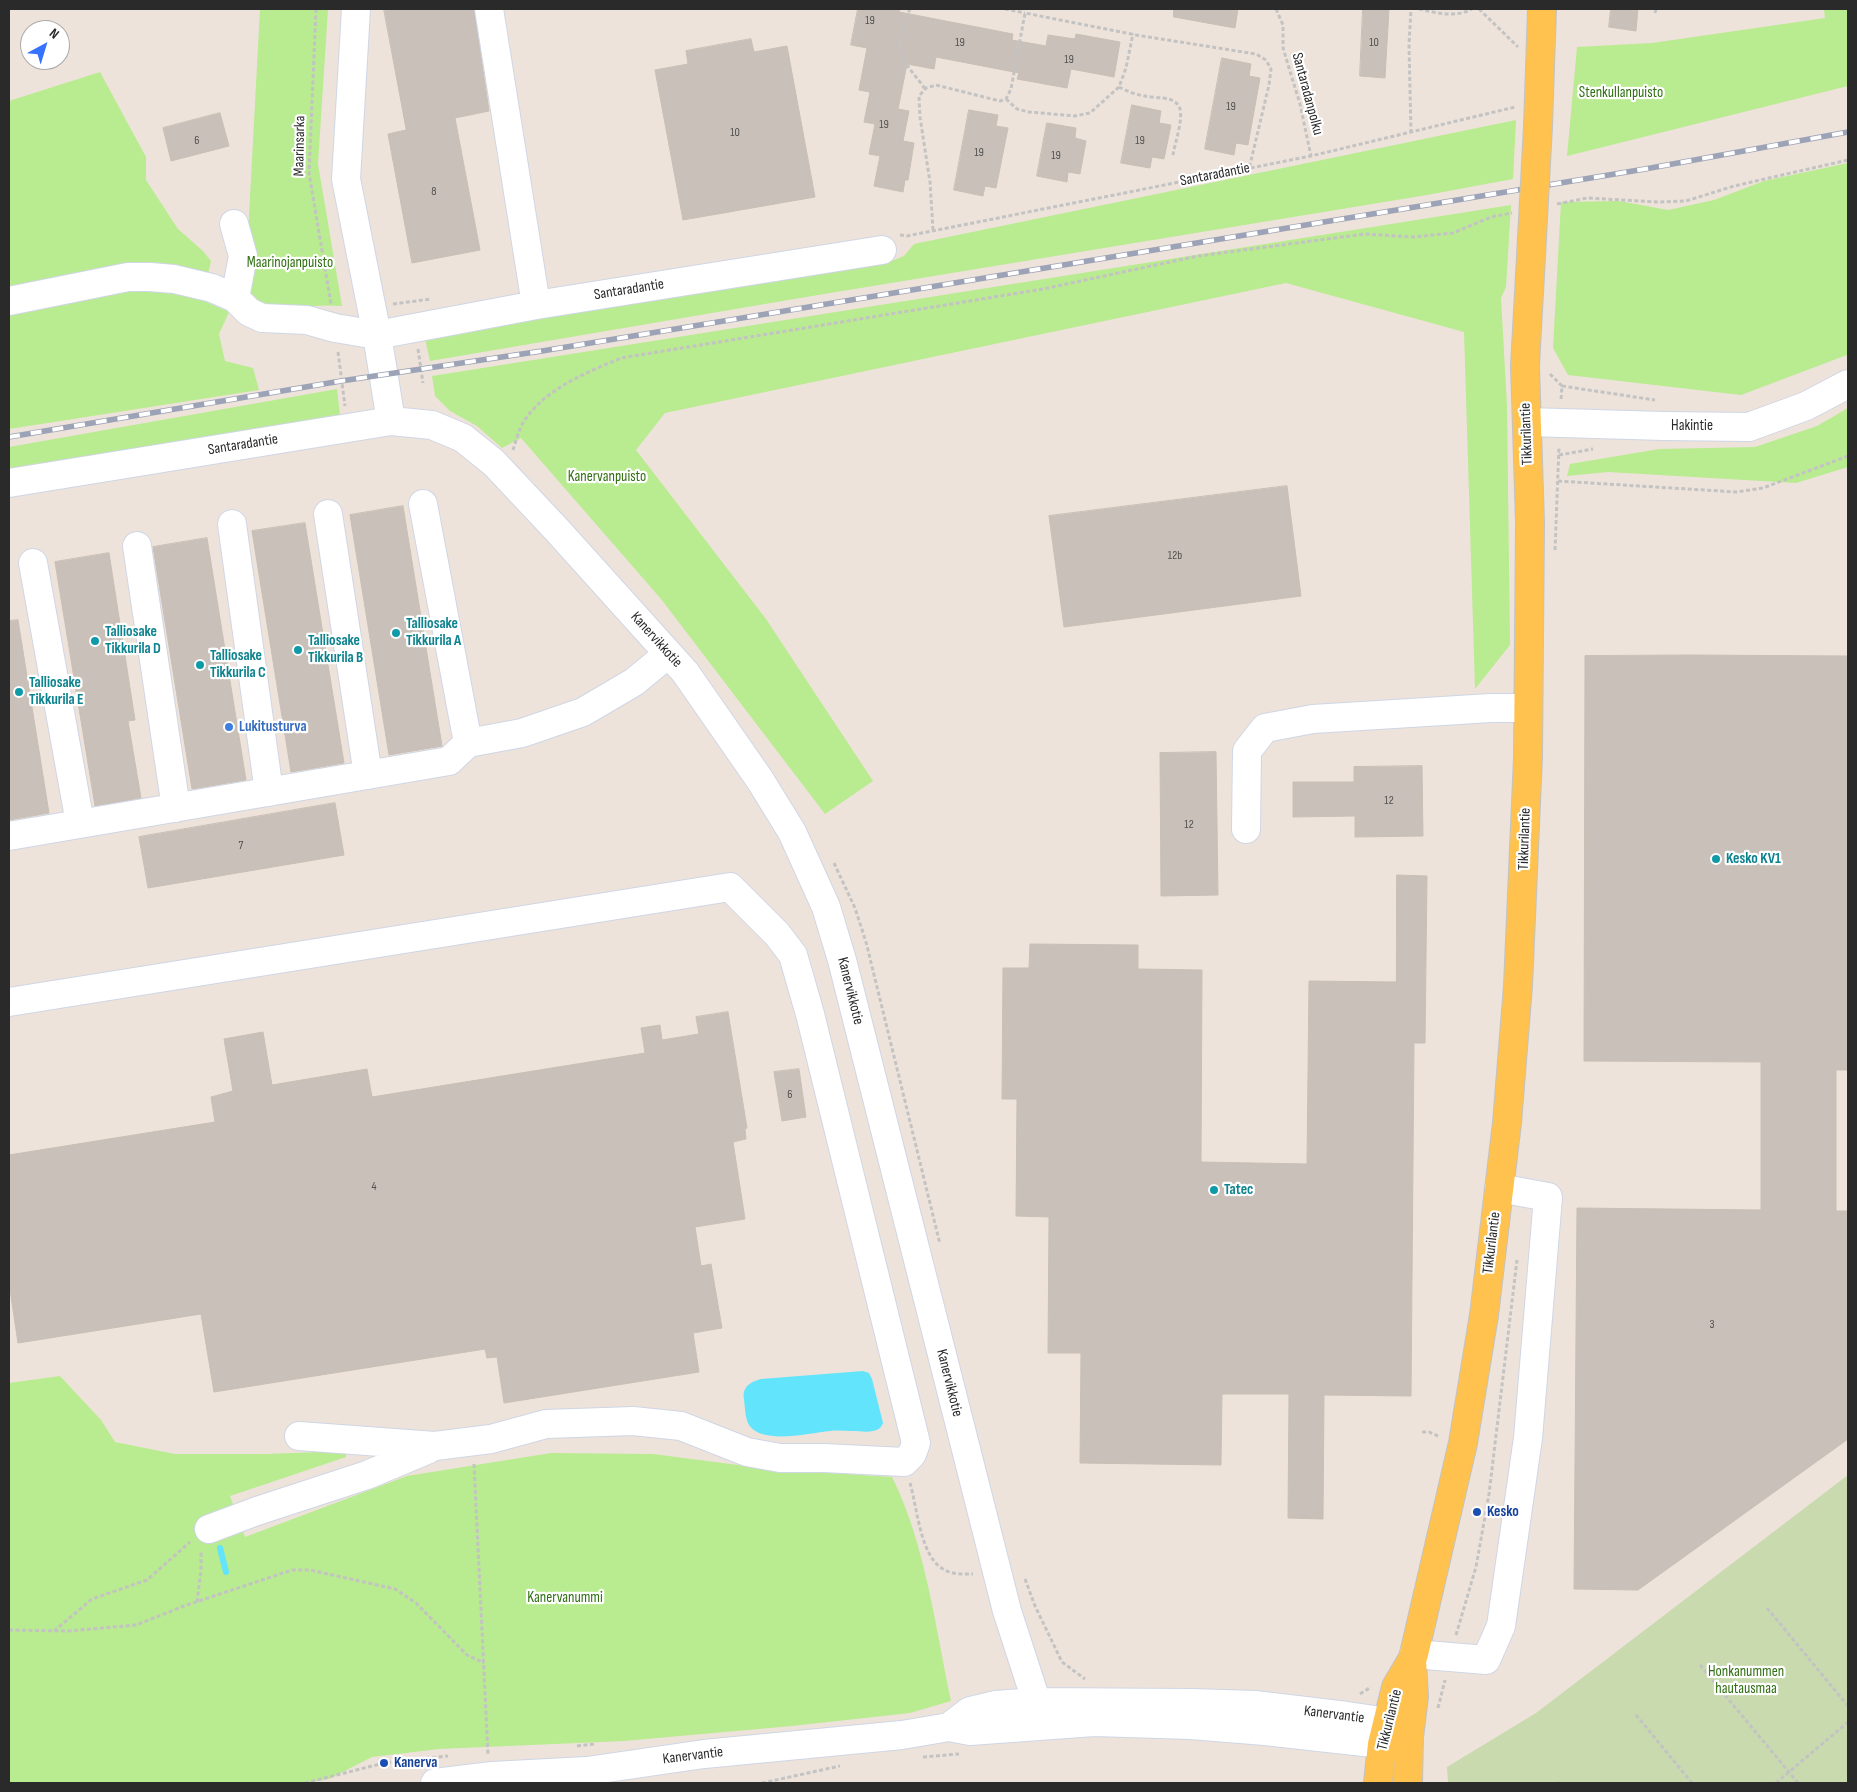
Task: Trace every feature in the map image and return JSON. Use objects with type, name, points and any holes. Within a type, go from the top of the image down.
[{"type":"main road","name":"Tikkurilantie","points":[[1378,1783],[1393,1734],[1396,1687],[1413,1657],[1463,1443],[1484,1315],[1507,1123],[1518,986],[1524,854],[1530,523],[1525,365],[1538,126],[1542,9]]},
{"type":"main road","name":"Tikkurilantie","points":[[1393,1734],[1408,1783]]},
{"type":"street","points":[[356,9],[346,179],[391,421]]},
{"type":"street","points":[[489,9],[536,305]]},
{"type":"street","points":[[234,224],[243,256],[235,298]]},
{"type":"street","name":"Santaradantie","points":[[9,301],[128,278],[150,276],[174,279],[212,288],[235,298],[249,312],[262,318],[320,316],[335,328],[376,335],[536,305],[882,250]]},
{"type":"street","name":"Hakintie","points":[[1527,422],[1749,427],[1806,406],[1848,384]]},
{"type":"street","name":"Santaradantie","points":[[9,483],[391,421]]},
{"type":"street","name":"Kanervikkotie","points":[[391,421],[432,425],[463,438],[494,463],[685,672],[760,780],[792,832],[826,907],[845,970],[1007,1611],[1040,1714]]},
{"type":"street","points":[[423,504],[468,743]]},
{"type":"street","points":[[328,514],[368,775]]},
{"type":"street","points":[[232,524],[269,792]]},
{"type":"street","points":[[137,546],[176,808]]},
{"type":"street","points":[[33,563],[80,823]]},
{"type":"street","points":[[9,836],[449,761],[468,743],[522,733],[583,712],[634,682],[668,654]]},
{"type":"street","points":[[1246,829],[1247,751],[1265,728],[1313,719],[1492,708],[1528,708]]},
{"type":"street","points":[[9,1002],[730,887],[777,934],[792,955],[810,1014],[916,1443],[912,1454],[904,1462],[780,1458],[748,1452],[681,1426],[633,1421],[546,1424],[491,1439],[435,1446],[299,1436]]},
{"type":"street","points":[[1413,1657],[1486,1660],[1502,1626],[1528,1438],[1548,1197],[1499,1188]]},
{"type":"street","points":[[209,1529],[257,1510],[367,1475],[435,1446]]},
{"type":"street","name":"Kanervantie","points":[[436,1783],[492,1776],[538,1779],[774,1746],[902,1735],[950,1727],[970,1731],[1040,1714],[1256,1705],[1347,1716],[1393,1734]]},
{"type":"street","name":"Kanervantie","points":[[1040,1714],[1094,1722],[1191,1725],[1265,1731],[1393,1734]]},
{"type":"path","name":"Maarinsarka","points":[[316,9],[309,173],[320,316]]},
{"type":"path","points":[[910,9],[902,35],[901,52],[925,89]]},
{"type":"path","points":[[1006,9],[1133,34],[1256,54],[1266,60],[1271,69],[1269,85],[1249,169]]},
{"type":"path","name":"Santaradanpolku","points":[[1276,9],[1283,25],[1283,48],[1300,104],[1311,156]]},
{"type":"path","points":[[1410,133],[1409,45],[1411,9]]},
{"type":"path","points":[[1420,9],[1442,14],[1462,14],[1472,9]]},
{"type":"path","points":[[1479,9],[1522,51]]},
{"type":"path","points":[[1006,99],[1011,89],[1025,13]]},
{"type":"path","points":[[1006,99],[1017,109],[1075,116],[1090,113],[1119,87],[1126,68],[1133,34]]},
{"type":"path","points":[[933,230],[930,182],[920,117],[920,96],[925,89],[936,85],[1000,100],[1006,99]]},
{"type":"path","points":[[1119,87],[1146,97],[1177,102],[1181,118],[1173,156]]},
{"type":"path","name":"Santaradantie","points":[[907,236],[1311,156],[1520,106]]},
{"type":"path","points":[[1549,205],[1588,198],[1658,202],[1686,201],[1734,186],[1848,160]]},
{"type":"path","points":[[513,451],[523,422],[546,397],[579,376],[621,358],[1043,289],[1198,256],[1365,234],[1413,238],[1453,233],[1491,217],[1520,211]]},
{"type":"path","points":[[1562,386],[1658,401]]},
{"type":"path","points":[[1558,481],[1736,492],[1763,488],[1848,456]]},
{"type":"path","points":[[1422,1432],[1429,1432],[1440,1436],[1443,1441],[1445,1432]]},
{"type":"path","points":[[473,1442],[488,1756]]},
{"type":"path","points":[[197,1602],[201,1570],[200,1544],[209,1529]]},
{"type":"path","points":[[54,1631],[92,1599],[147,1580],[187,1545],[209,1529]]},
{"type":"path","points":[[9,1630],[69,1631],[136,1625],[292,1570],[310,1570],[395,1590],[416,1603],[467,1655],[484,1663]]},
{"type":"path","points":[[1767,1608],[1848,1706]]},
{"type":"path","points":[[1700,1665],[1798,1783]]},
{"type":"path","points":[[1347,1716],[1351,1698],[1372,1687]]},
{"type":"path","points":[[1636,1715],[1692,1783]]},
{"type":"path","points":[[1776,1783],[1848,1722]]},
{"type":"path","points":[[916,1758],[965,1754]]},
{"type":"path","points":[[304,1783],[384,1763]]},
{"type":"path","points":[[762,1783],[813,1774],[845,1765]]},
{"type":"green space","name":"Maarinojanpuisto","points":[[260,9],[328,9],[318,164],[342,306],[267,309],[245,291]]},
{"type":"green space","name":"Stenkullanpuisto","points":[[1824,9],[1848,9],[1848,86],[1567,156],[1577,47],[1652,43],[1825,18]]},
{"type":"green space","points":[[100,72],[146,157],[146,180],[178,229],[203,251],[211,261],[208,274],[9,288],[9,101]]},
{"type":"green space","points":[[1516,120],[1513,179],[1427,195],[430,361],[425,339],[531,318],[889,262],[904,256],[914,244]]},
{"type":"green space","points":[[1848,163],[1847,355],[1741,395],[1568,375],[1553,348],[1561,202],[1619,201],[1668,210],[1714,200],[1764,181]]},
{"type":"green space","name":"Kanervanpuisto","points":[[1511,205],[1506,287],[1501,298],[1507,406],[1510,645],[1475,689],[1464,332],[1286,283],[665,413],[636,450],[766,619],[873,781],[825,814],[661,599],[521,438],[502,448],[477,426],[450,411],[435,396],[432,376]]},
{"type":"green space","points":[[119,286],[177,289],[229,312],[219,334],[225,361],[253,368],[259,390],[9,429],[9,310]]},
{"type":"green space","points":[[337,389],[340,415],[85,460],[9,471],[9,447]]},
{"type":"green space","points":[[1848,408],[1848,467],[1796,483],[1608,472],[1567,476],[1570,464],[1659,449],[1755,447],[1817,426]]},
{"type":"green space","name":"Kanervanummi","points":[[60,1376],[101,1420],[115,1442],[175,1454],[266,1454],[346,1451],[346,1457],[230,1496],[245,1537],[407,1476],[551,1453],[653,1454],[769,1469],[892,1477],[913,1529],[921,1558],[951,1701],[910,1713],[792,1726],[624,1741],[439,1749],[372,1757],[329,1779],[307,1783],[9,1783],[9,1383]]},
{"type":"green space","name":"Honkanummen hautausmaa","points":[[1848,1475],[1848,1783],[1448,1783],[1447,1767],[1536,1713]]},
{"type":"water","points":[[863,1371],[869,1373],[872,1379],[883,1423],[881,1427],[874,1431],[833,1431],[775,1436],[764,1435],[755,1431],[749,1425],[745,1412],[744,1391],[748,1385],[754,1382],[761,1379]]},
{"type":"building","points":[[384,9],[474,9],[489,111],[455,118],[480,250],[412,263],[388,134],[406,130]]},
{"type":"building","points":[[858,9],[900,9],[899,12],[1013,34],[1012,40],[1046,46],[1048,35],[1075,39],[1076,34],[1120,42],[1114,77],[1071,69],[1067,88],[1017,79],[1019,73],[936,57],[934,69],[907,64],[898,109],[909,111],[903,141],[914,143],[908,180],[905,180],[903,192],[874,186],[880,156],[869,154],[875,124],[864,122],[870,92],[859,90],[867,48],[851,45]]},
{"type":"building","points":[[1174,9],[1238,9],[1235,28],[1174,17]]},
{"type":"building","points":[[1363,9],[1389,9],[1385,78],[1360,76]]},
{"type":"building","points":[[1611,9],[1638,9],[1636,31],[1609,27]]},
{"type":"building","points":[[751,39],[754,52],[787,46],[815,197],[683,220],[655,70],[688,64],[686,51]]},
{"type":"building","points":[[1222,58],[1251,64],[1249,76],[1260,78],[1248,145],[1236,143],[1234,155],[1205,149]]},
{"type":"building","points":[[1132,105],[1161,111],[1159,123],[1171,125],[1164,159],[1152,157],[1150,168],[1121,163]]},
{"type":"building","points":[[969,110],[998,115],[996,126],[1008,128],[996,188],[985,186],[983,196],[954,190]]},
{"type":"building","points":[[220,113],[229,146],[171,161],[163,128]]},
{"type":"building","points":[[1047,123],[1076,128],[1075,138],[1086,141],[1080,174],[1068,172],[1067,182],[1037,176]]},
{"type":"building","points":[[1287,486],[1301,596],[1064,627],[1049,516]]},
{"type":"building","name":"Talliosake Tikkurila A","points":[[403,506],[442,746],[389,755],[350,515]]},
{"type":"building","name":"Talliosake Tikkurila B","points":[[305,523],[344,763],[291,772],[252,531]]},
{"type":"building","name":"Talliosake Tikkurila C","points":[[207,538],[246,780],[192,789],[153,547]]},
{"type":"building","name":"Talliosake Tikkurila D","points":[[109,553],[135,720],[128,721],[141,798],[95,806],[55,562]]},
{"type":"building","name":"Talliosake Tikkurila E","points":[[18,620],[49,813],[9,820],[9,621]]},
{"type":"building","points":[[1585,656],[1848,656],[1848,1070],[1836,1070],[1836,1211],[1848,1211],[1848,1439],[1638,1590],[1574,1589],[1577,1208],[1761,1210],[1761,1062],[1584,1061]]},
{"type":"building","points":[[1216,752],[1218,895],[1161,896],[1160,753]]},
{"type":"building","points":[[1422,766],[1423,836],[1355,837],[1355,816],[1293,817],[1293,782],[1354,782],[1354,767]]},
{"type":"building","points":[[335,803],[344,855],[148,888],[139,837]]},
{"type":"building","name":"Tatec","points":[[1397,875],[1427,876],[1425,1043],[1414,1043],[1411,1396],[1324,1395],[1323,1519],[1288,1518],[1289,1394],[1222,1394],[1221,1465],[1080,1463],[1081,1353],[1048,1353],[1049,1217],[1016,1216],[1017,1099],[1002,1099],[1003,968],[1029,968],[1030,944],[1138,945],[1138,969],[1202,970],[1201,1162],[1307,1164],[1309,981],[1396,982]]},
{"type":"building","points":[[728,1012],[747,1128],[745,1129],[746,1139],[733,1142],[745,1219],[695,1227],[701,1266],[711,1264],[722,1328],[693,1333],[699,1372],[504,1403],[497,1357],[487,1358],[485,1349],[214,1392],[201,1314],[18,1343],[9,1283],[9,1155],[215,1122],[211,1097],[233,1091],[224,1039],[263,1032],[272,1085],[367,1069],[372,1097],[645,1053],[641,1028],[660,1025],[662,1040],[699,1034],[696,1017]]},
{"type":"building","points":[[799,1069],[806,1117],[782,1121],[774,1072]]},
{"type":"waterway","points":[[220,1548],[226,1572]]},
{"type":"railway","points":[[9,437],[341,381],[542,351],[1645,169],[1848,132]]},
{"type":"place","name":"Talliosake Tikkurila A","points":[[396,633]]},
{"type":"place","name":"Talliosake Tikkurila D","points":[[95,641]]},
{"type":"place","name":"Talliosake Tikkurila B","points":[[298,650]]},
{"type":"place","name":"Talliosake Tikkurila C","points":[[200,665]]},
{"type":"place","name":"Talliosake Tikkurila E","points":[[19,692]]},
{"type":"place","name":"Lukitusturva","points":[[229,727]]},
{"type":"place","name":"Kesko KV1","points":[[1716,859]]},
{"type":"place","name":"Tatec","points":[[1214,1190]]},
{"type":"place","name":"Kesko","points":[[1477,1512]]},
{"type":"place","name":"Kanerva","points":[[384,1763]]}]
